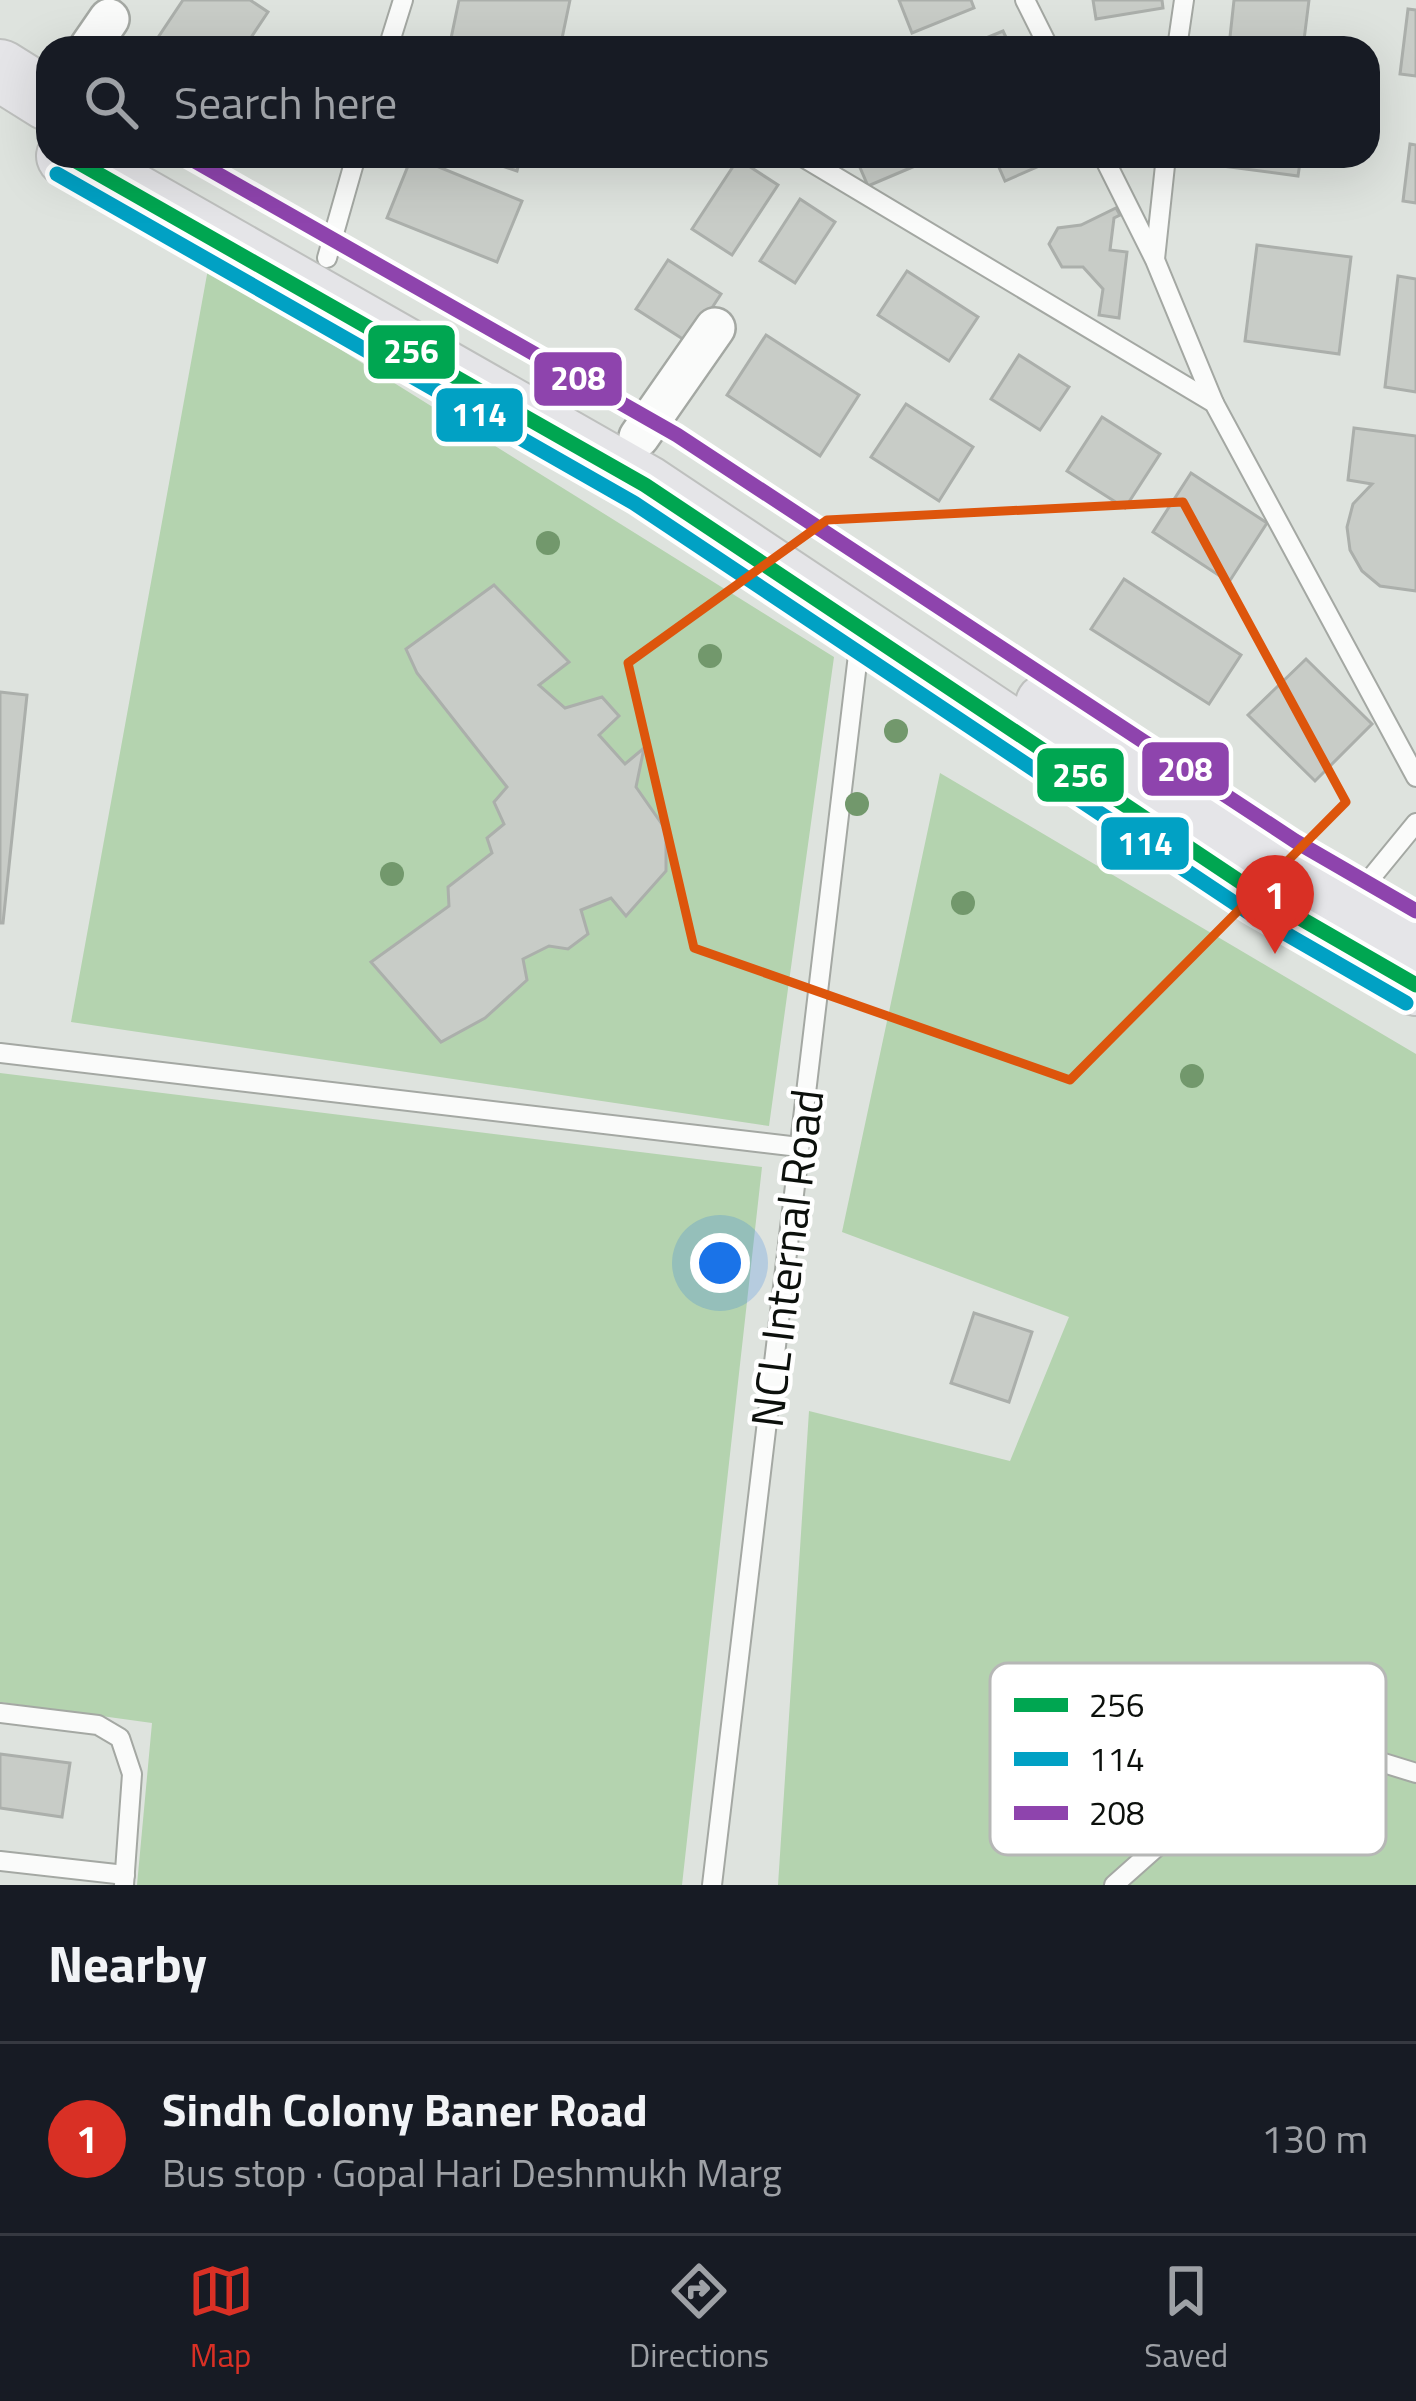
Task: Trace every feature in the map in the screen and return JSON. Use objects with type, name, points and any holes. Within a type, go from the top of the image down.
[{"type":"main road","points":[[0,70],[36,92]]},
{"type":"main road","points":[[0,115],[36,138]]},
{"type":"main road","points":[[88,168],[645,485],[1260,895],[1416,934]]},
{"type":"main road","points":[[166,168],[639,437],[1284,859],[1416,985]]},
{"type":"street","points":[[639,437],[715,328]]},
{"type":"lane","points":[[392,36],[403,0]]},
{"type":"lane","points":[[1025,0],[1043,36]]},
{"type":"lane","points":[[1179,36],[1184,0]]},
{"type":"lane","points":[[327,258],[353,168]]},
{"type":"lane","points":[[821,168],[1214,403]]},
{"type":"lane","points":[[1109,168],[1155,260],[1214,403],[1416,777]]},
{"type":"lane","points":[[1155,260],[1165,168]]},
{"type":"lane","name":"NCL Internal Road","points":[[712,1885],[861,631]]},
{"type":"lane","points":[[1341,915],[1416,823]]},
{"type":"lane","points":[[0,1053],[800,1147]]},
{"type":"lane","points":[[0,1713],[98,1725],[120,1738],[132,1774],[125,1880],[0,1861]]},
{"type":"lane","points":[[1386,1763],[1416,1773]]},
{"type":"lane","points":[[1114,1885],[1148,1855]]},
{"type":"highlighted area","points":[[1183,502],[1346,802],[1070,1080],[694,948],[628,663],[827,520]]},
{"type":"green space","points":[[210,258],[253,295],[834,657],[769,1126],[71,1022]]},
{"type":"green space","points":[[940,773],[1416,1054],[1416,1885],[778,1885],[809,1411],[1010,1461],[1069,1317],[842,1232]]},
{"type":"green space","points":[[0,1073],[762,1167],[682,1885],[137,1885],[152,1723],[0,1702]]},
{"type":"building","points":[[183,0],[250,0],[268,12],[252,36],[159,36]]},
{"type":"building","points":[[459,0],[570,0],[562,36],[452,36]]},
{"type":"building","points":[[899,0],[971,0],[974,8],[912,33]]},
{"type":"building","points":[[1093,0],[1162,0],[1163,8],[1096,19]]},
{"type":"building","points":[[1234,0],[1309,0],[1304,36],[1230,36]]},
{"type":"building","points":[[1408,9],[1416,10],[1416,76],[1400,74]]},
{"type":"building","points":[[1410,144],[1416,145],[1416,203],[1403,201]]},
{"type":"building","points":[[407,168],[441,168],[522,201],[497,262],[387,218]]},
{"type":"building","points":[[732,168],[752,168],[778,185],[732,255],[692,229]]},
{"type":"building","points":[[860,168],[910,168],[868,186]]},
{"type":"building","points":[[999,168],[1035,168],[1005,181]]},
{"type":"building","points":[[1237,168],[1299,168],[1298,176]]},
{"type":"building","points":[[800,199],[835,222],[795,283],[760,261]]},
{"type":"building","points":[[1116,208],[1120,215],[1114,218],[1110,250],[1127,252],[1119,318],[1099,315],[1103,289],[1083,267],[1062,267],[1049,244],[1058,228],[1081,225]]},
{"type":"building","points":[[1257,245],[1351,257],[1339,354],[1245,341]]},
{"type":"building","points":[[668,260],[721,294],[689,343],[636,309]]},
{"type":"building","points":[[907,271],[978,317],[949,361],[878,315]]},
{"type":"building","points":[[1398,276],[1416,279],[1416,392],[1385,387]]},
{"type":"building","points":[[766,335],[859,395],[820,456],[727,395]]},
{"type":"building","points":[[1019,355],[1069,387],[1040,430],[991,399]]},
{"type":"building","points":[[906,404],[973,447],[939,501],[871,457]]},
{"type":"building","points":[[1102,417],[1160,454],[1125,508],[1067,471]]},
{"type":"building","points":[[1354,428],[1416,436],[1416,591],[1380,586],[1362,571],[1350,550],[1347,527],[1353,504],[1372,484],[1348,480]]},
{"type":"building","points":[[1191,473],[1267,523],[1229,582],[1153,532]]},
{"type":"building","points":[[1124,579],[1241,655],[1209,704],[1091,629]]},
{"type":"building","points":[[494,585],[569,662],[539,685],[565,708],[602,697],[619,716],[599,735],[625,764],[644,748],[636,787],[666,830],[666,871],[626,916],[611,898],[581,910],[588,934],[568,949],[549,946],[523,959],[527,980],[485,1018],[441,1042],[371,962],[449,906],[448,887],[492,853],[487,838],[504,824],[494,802],[507,787],[417,673],[406,649]]},
{"type":"building","points":[[1306,659],[1372,724],[1315,781],[1248,715]]},
{"type":"building","points":[[0,692],[27,695],[3,923],[0,923]]},
{"type":"building","points":[[974,1313],[1032,1332],[1009,1402],[951,1383]]},
{"type":"building","points":[[0,1754],[70,1763],[62,1817],[0,1808]]},
{"type":"transit line","name":"256","points":[[88,168],[645,485],[1260,895],[1416,985]]},
{"type":"transit line","name":"208","points":[[207,168],[677,435],[1295,841],[1416,911]]},
{"type":"transit line","name":"114","points":[[57,174],[634,503],[1248,912],[1406,1003]]},
{"type":"place","name":"Sindh Colony Baner Road","points":[[1275,954]]}]
